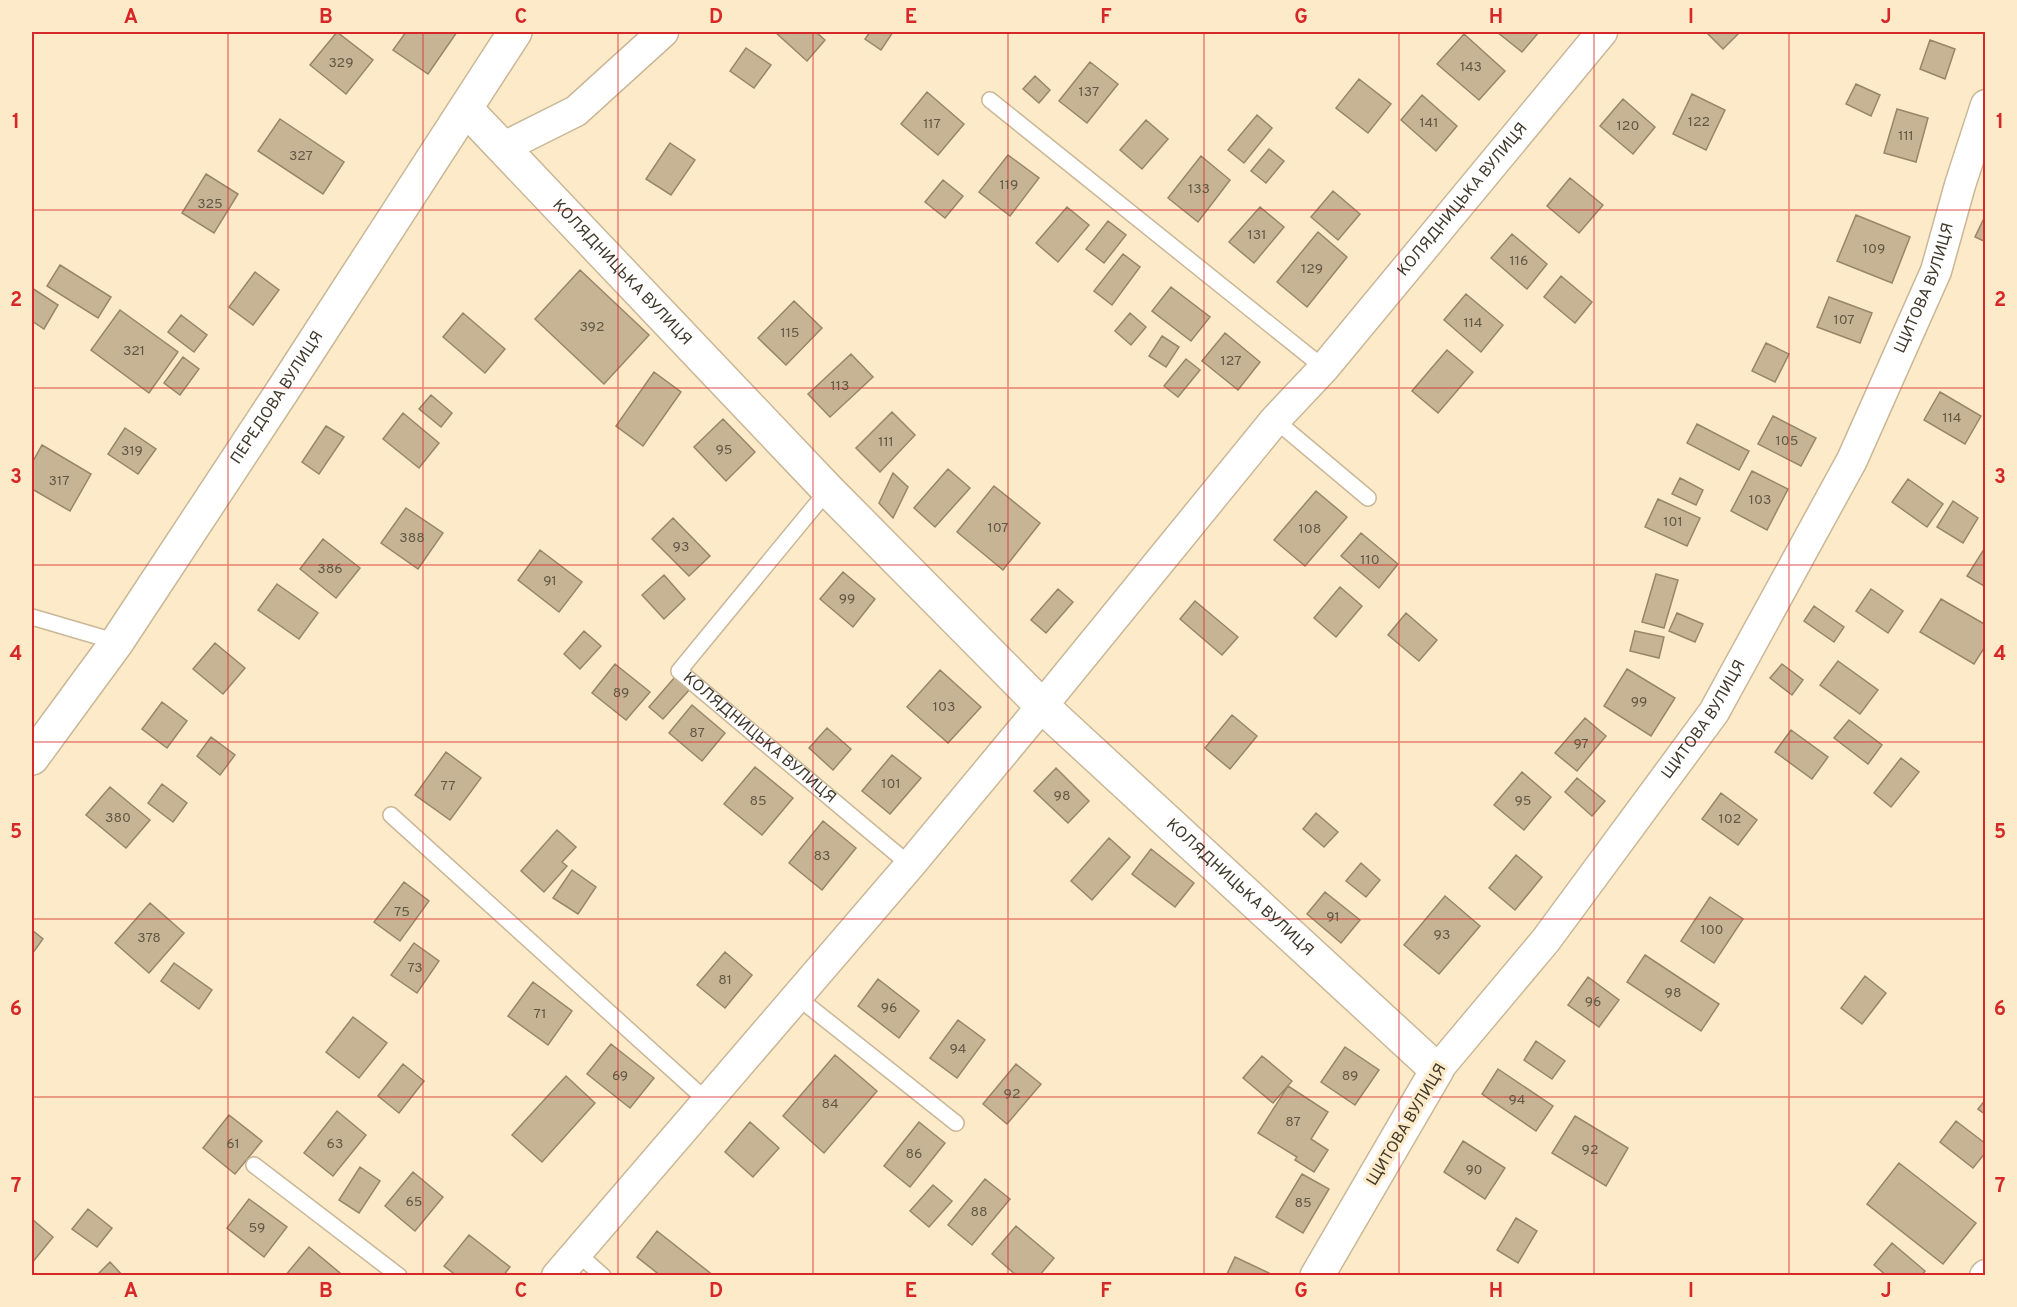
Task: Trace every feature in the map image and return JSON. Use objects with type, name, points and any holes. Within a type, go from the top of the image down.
[{"type":"street","name":"ПЕРЕДОВА ВУЛИЦЯ","points":[[32,758],[117,642],[515,32]]},
{"type":"street","points":[[502,148],[576,111],[663,32]]},
{"type":"street","name":"КОЛЯДНИЦЬКА ВУЛИЦЯ","points":[[557,1275],[1042,706],[1275,420],[1324,368],[1602,32]]},
{"type":"street","name":"ЩИТОВА ВУЛИЦЯ","points":[[1317,1275],[1437,1070],[1546,940],[1714,712],[1852,460],[1936,271],[1960,184],[1986,105]]},
{"type":"street","name":"КОЛЯДНИЦЬКА ВУЛИЦЯ","points":[[466,109],[828,490],[1042,706],[1437,1070]]},
{"type":"lane","points":[[990,100],[1324,368]]},
{"type":"lane","points":[[1275,420],[1368,498]]},
{"type":"lane","name":"КОЛЯДНИЦЬКА ВУЛИЦЯ","points":[[828,490],[679,671],[909,864]]},
{"type":"lane","points":[[32,617],[117,642]]},
{"type":"lane","points":[[390,815],[707,1101]]},
{"type":"lane","points":[[796,996],[956,1123]]},
{"type":"lane","points":[[254,1165],[399,1275]]},
{"type":"lane","points":[[576,1252],[603,1275]]},
{"type":"building","points":[[337,32],[373,60],[346,94],[310,65]]},
{"type":"building","points":[[406,32],[457,32],[428,74],[393,50]]},
{"type":"building","points":[[775,32],[816,32],[825,40],[807,61]]},
{"type":"building","points":[[870,32],[893,32],[881,50],[865,39]]},
{"type":"building","points":[[1497,32],[1539,32],[1522,52]]},
{"type":"building","points":[[1706,32],[1740,32],[1723,49]]},
{"type":"building","points":[[1464,34],[1505,71],[1479,100],[1437,64]]},
{"type":"building","points":[[1930,40],[1955,49],[1945,79],[1920,69]]},
{"type":"building","points":[[746,48],[771,65],[754,88],[730,71]]},
{"type":"building","points":[[1090,62],[1118,84],[1087,123],[1059,101]]},
{"type":"building","points":[[1035,76],[1050,90],[1039,103],[1023,89]]},
{"type":"building","points":[[1359,79],[1391,104],[1368,133],[1336,108]]},
{"type":"building","points":[[1856,84],[1880,95],[1871,116],[1846,104]]},
{"type":"building","points":[[927,92],[964,124],[938,155],[901,124]]},
{"type":"building","points":[[1692,94],[1725,110],[1706,150],[1673,134]]},
{"type":"building","points":[[1422,95],[1457,126],[1436,151],[1401,120]]},
{"type":"building","points":[[1623,99],[1655,127],[1633,154],[1600,126]]},
{"type":"building","points":[[1897,109],[1928,118],[1916,162],[1884,153]]},
{"type":"building","points":[[1257,115],[1272,128],[1244,163],[1228,150]]},
{"type":"building","points":[[280,119],[344,162],[323,194],[258,151]]},
{"type":"building","points":[[1146,120],[1168,139],[1142,169],[1120,150]]},
{"type":"building","points":[[670,143],[695,160],[671,195],[646,179]]},
{"type":"building","points":[[1269,149],[1284,161],[1266,183],[1251,171]]},
{"type":"building","points":[[1008,155],[1039,178],[1010,216],[979,192]]},
{"type":"building","points":[[1201,156],[1230,180],[1198,222],[1168,198]]},
{"type":"building","points":[[206,174],[238,194],[214,233],[182,213]]},
{"type":"building","points":[[1570,178],[1603,205],[1579,233],[1547,206]]},
{"type":"building","points":[[943,180],[963,196],[945,218],[925,202]]},
{"type":"building","points":[[1333,191],[1360,214],[1338,240],[1311,217]]},
{"type":"building","points":[[1067,207],[1089,225],[1058,262],[1036,243]]},
{"type":"building","points":[[1260,207],[1284,227],[1254,263],[1229,242]]},
{"type":"building","points":[[1986,214],[1986,242],[1975,237]]},
{"type":"building","points":[[1856,215],[1910,237],[1892,283],[1837,261]]},
{"type":"building","points":[[1108,221],[1126,235],[1104,263],[1086,249]]},
{"type":"building","points":[[1318,232],[1347,257],[1307,307],[1277,282]]},
{"type":"building","points":[[1512,234],[1547,264],[1527,289],[1491,258]]},
{"type":"building","points":[[1123,254],[1140,267],[1112,305],[1094,291]]},
{"type":"building","points":[[60,265],[111,297],[98,318],[47,286]]},
{"type":"building","points":[[580,270],[649,335],[604,384],[535,319]]},
{"type":"building","points":[[255,272],[279,290],[253,325],[229,307]]},
{"type":"building","points":[[1561,276],[1592,302],[1575,323],[1544,297]]},
{"type":"building","points":[[1171,287],[1210,317],[1191,341],[1152,311]]},
{"type":"building","points":[[32,288],[58,305],[44,329],[32,321]]},
{"type":"building","points":[[1466,294],[1503,325],[1481,352],[1444,320]]},
{"type":"building","points":[[1829,297],[1872,313],[1860,343],[1817,327]]},
{"type":"building","points":[[794,301],[822,328],[786,365],[758,338]]},
{"type":"building","points":[[120,310],[178,352],[149,393],[91,350]]},
{"type":"building","points":[[463,313],[505,349],[485,373],[443,337]]},
{"type":"building","points":[[1130,313],[1146,327],[1131,345],[1115,331]]},
{"type":"building","points":[[181,315],[207,335],[194,352],[168,332]]},
{"type":"building","points":[[1225,333],[1260,362],[1238,390],[1202,361]]},
{"type":"building","points":[[1162,336],[1179,347],[1166,367],[1149,356]]},
{"type":"building","points":[[1766,343],[1789,354],[1775,382],[1752,371]]},
{"type":"building","points":[[1447,350],[1473,372],[1438,413],[1412,391]]},
{"type":"building","points":[[851,354],[873,377],[830,417],[808,394]]},
{"type":"building","points":[[183,357],[199,369],[180,395],[164,383]]},
{"type":"building","points":[[1186,359],[1200,370],[1178,397],[1164,386]]},
{"type":"building","points":[[654,372],[681,392],[643,446],[616,426]]},
{"type":"building","points":[[1940,392],[1981,416],[1965,444],[1924,420]]},
{"type":"building","points":[[431,395],[452,413],[441,427],[419,409]]},
{"type":"building","points":[[892,412],[915,435],[880,472],[856,448]]},
{"type":"building","points":[[403,413],[439,443],[419,468],[383,439]]},
{"type":"building","points":[[1773,416],[1816,438],[1801,466],[1758,444]]},
{"type":"building","points":[[723,419],[755,452],[726,481],[694,447]]},
{"type":"building","points":[[1697,424],[1749,451],[1739,470],[1687,443]]},
{"type":"building","points":[[326,426],[344,437],[319,474],[302,462]]},
{"type":"building","points":[[125,428],[156,449],[138,474],[108,454]]},
{"type":"building","points":[[42,445],[91,474],[70,511],[32,489],[32,463]]},
{"type":"building","points":[[948,469],[970,488],[935,527],[914,508]]},
{"type":"building","points":[[1752,471],[1788,489],[1767,530],[1731,511]]},
{"type":"building","points":[[893,473],[908,487],[893,518],[879,503]]},
{"type":"building","points":[[1680,478],[1703,490],[1696,505],[1672,494]]},
{"type":"building","points":[[1908,479],[1943,504],[1927,527],[1892,502]]},
{"type":"building","points":[[994,486],[1040,523],[1003,570],[957,532]]},
{"type":"building","points":[[1316,491],[1347,517],[1305,566],[1274,540]]},
{"type":"building","points":[[1658,499],[1700,518],[1687,546],[1645,527]]},
{"type":"building","points":[[1953,501],[1978,518],[1963,543],[1937,527]]},
{"type":"building","points":[[406,508],[443,533],[418,569],[381,543]]},
{"type":"building","points":[[673,518],[710,556],[689,576],[652,539]]},
{"type":"building","points":[[1361,533],[1398,564],[1379,588],[1341,556]]},
{"type":"building","points":[[323,539],[360,568],[336,598],[300,569]]},
{"type":"building","points":[[1986,546],[1986,583],[1984,586],[1967,576]]},
{"type":"building","points":[[540,550],[582,582],[559,612],[518,580]]},
{"type":"building","points":[[843,572],[875,599],[853,627],[820,599]]},
{"type":"building","points":[[1656,574],[1678,580],[1664,628],[1642,622]]},
{"type":"building","points":[[664,575],[685,599],[664,619],[642,595]]},
{"type":"building","points":[[277,584],[318,613],[299,639],[258,610]]},
{"type":"building","points":[[1340,587],[1362,606],[1336,637],[1314,618]]},
{"type":"building","points":[[1058,589],[1073,602],[1046,633],[1031,620]]},
{"type":"building","points":[[1871,589],[1903,611],[1888,633],[1856,611]]},
{"type":"building","points":[[1941,599],[1986,625],[1986,645],[1974,664],[1920,632]]},
{"type":"building","points":[[1195,601],[1238,637],[1222,655],[1180,619]]},
{"type":"building","points":[[1814,606],[1844,627],[1834,642],[1804,621]]},
{"type":"building","points":[[1406,613],[1437,640],[1419,661],[1388,635]]},
{"type":"building","points":[[1677,613],[1703,624],[1695,642],[1669,631]]},
{"type":"building","points":[[584,631],[601,646],[580,669],[564,654]]},
{"type":"building","points":[[1635,631],[1664,637],[1659,658],[1630,651]]},
{"type":"building","points":[[215,643],[245,668],[223,694],[193,669]]},
{"type":"building","points":[[1838,661],[1878,690],[1860,714],[1820,685]]},
{"type":"building","points":[[615,664],[650,692],[626,720],[592,693]]},
{"type":"building","points":[[1782,664],[1803,680],[1792,695],[1770,678]]},
{"type":"building","points":[[1627,669],[1675,698],[1651,736],[1604,706]]},
{"type":"building","points":[[940,670],[981,707],[948,743],[907,707]]},
{"type":"building","points":[[675,677],[690,689],[663,719],[649,707]]},
{"type":"building","points":[[162,702],[187,721],[167,748],[142,729]]},
{"type":"building","points":[[692,705],[725,733],[702,761],[669,733]]},
{"type":"building","points":[[1232,715],[1257,736],[1230,769],[1205,748]]},
{"type":"building","points":[[1585,718],[1606,736],[1577,771],[1555,753]]},
{"type":"building","points":[[1849,720],[1882,745],[1868,764],[1834,738]]},
{"type":"building","points":[[827,728],[851,749],[833,770],[809,748]]},
{"type":"building","points":[[1791,730],[1828,757],[1812,779],[1775,752]]},
{"type":"building","points":[[211,737],[235,755],[220,775],[197,756]]},
{"type":"building","points":[[446,752],[481,778],[450,820],[415,795]]},
{"type":"building","points":[[892,755],[921,778],[890,814],[862,791]]},
{"type":"building","points":[[1901,758],[1919,772],[1891,807],[1874,793]]},
{"type":"building","points":[[755,767],[793,798],[762,835],[724,804]]},
{"type":"building","points":[[1056,768],[1089,801],[1068,823],[1034,791]]},
{"type":"building","points":[[1522,772],[1551,797],[1524,830],[1494,805]]},
{"type":"building","points":[[1577,778],[1605,801],[1592,816],[1565,792]]},
{"type":"building","points":[[162,784],[187,803],[173,822],[148,803]]},
{"type":"building","points":[[110,787],[150,820],[126,848],[86,815]]},
{"type":"building","points":[[1721,793],[1757,820],[1738,845],[1702,819]]},
{"type":"building","points":[[1316,813],[1338,832],[1324,847],[1303,829]]},
{"type":"building","points":[[823,821],[856,848],[822,890],[789,863]]},
{"type":"building","points":[[557,830],[576,847],[562,862],[567,866],[544,892],[521,871]]},
{"type":"building","points":[[1109,838],[1130,857],[1092,900],[1071,881]]},
{"type":"building","points":[[1151,849],[1194,883],[1175,907],[1132,874]]},
{"type":"building","points":[[1516,855],[1542,877],[1515,910],[1489,888]]},
{"type":"building","points":[[1361,863],[1380,880],[1366,897],[1346,881]]},
{"type":"building","points":[[572,870],[596,887],[578,914],[553,898]]},
{"type":"building","points":[[404,882],[429,901],[400,941],[374,922]]},
{"type":"building","points":[[1325,892],[1360,920],[1341,943],[1307,914]]},
{"type":"building","points":[[1445,896],[1480,926],[1439,974],[1404,945]]},
{"type":"building","points":[[1710,897],[1743,919],[1714,963],[1681,941]]},
{"type":"building","points":[[150,903],[184,933],[149,973],[115,943]]},
{"type":"building","points":[[32,930],[43,939],[32,954]]},
{"type":"building","points":[[414,943],[439,961],[417,993],[391,975]]},
{"type":"building","points":[[725,952],[752,975],[725,1008],[697,985]]},
{"type":"building","points":[[1645,955],[1719,1004],[1701,1031],[1627,982]]},
{"type":"building","points":[[174,963],[212,990],[199,1009],[161,981]]},
{"type":"building","points":[[1865,976],[1886,993],[1862,1024],[1841,1008]]},
{"type":"building","points":[[1588,977],[1619,1000],[1599,1027],[1568,1005]]},
{"type":"building","points":[[878,979],[919,1011],[899,1038],[858,1006]]},
{"type":"building","points":[[533,982],[572,1011],[548,1045],[508,1016]]},
{"type":"building","points":[[353,1017],[387,1043],[359,1078],[326,1052]]},
{"type":"building","points":[[958,1020],[985,1040],[957,1078],[930,1058]]},
{"type":"building","points":[[1536,1041],[1565,1061],[1552,1079],[1524,1060]]},
{"type":"building","points":[[611,1044],[654,1078],[630,1108],[587,1074]]},
{"type":"building","points":[[1345,1047],[1379,1070],[1355,1105],[1321,1082]]},
{"type":"building","points":[[835,1055],[877,1091],[824,1153],[783,1116]]},
{"type":"building","points":[[1262,1056],[1292,1081],[1273,1103],[1243,1078]]},
{"type":"building","points":[[403,1064],[424,1081],[399,1113],[378,1096]]},
{"type":"building","points":[[1016,1064],[1041,1084],[1007,1124],[983,1104]]},
{"type":"building","points":[[1498,1069],[1553,1106],[1536,1131],[1482,1094]]},
{"type":"building","points":[[566,1076],[595,1103],[542,1162],[512,1135]]},
{"type":"building","points":[[1288,1086],[1328,1112],[1311,1139],[1328,1150],[1314,1172],[1295,1160],[1297,1157],[1258,1133]]},
{"type":"building","points":[[1986,1099],[1986,1115],[1978,1109]]},
{"type":"building","points":[[337,1111],[366,1135],[333,1176],[304,1153]]},
{"type":"building","points":[[229,1115],[262,1141],[235,1174],[203,1148]]},
{"type":"building","points":[[1575,1116],[1628,1148],[1606,1186],[1552,1153]]},
{"type":"building","points":[[1956,1121],[1986,1144],[1986,1152],[1973,1168],[1940,1142]]},
{"type":"building","points":[[750,1122],[779,1148],[753,1177],[725,1152]]},
{"type":"building","points":[[919,1122],[945,1143],[910,1187],[884,1166]]},
{"type":"building","points":[[1463,1141],[1505,1168],[1485,1199],[1444,1172]]},
{"type":"building","points":[[1899,1163],[1976,1223],[1943,1264],[1867,1204]]},
{"type":"building","points":[[360,1167],[380,1181],[359,1213],[339,1200]]},
{"type":"building","points":[[413,1172],[443,1197],[415,1231],[385,1206]]},
{"type":"building","points":[[1302,1174],[1329,1189],[1303,1233],[1276,1217]]},
{"type":"building","points":[[985,1179],[1010,1199],[972,1245],[948,1225]]},
{"type":"building","points":[[933,1185],[952,1201],[929,1227],[910,1211]]},
{"type":"building","points":[[249,1199],[287,1227],[264,1257],[227,1228]]},
{"type":"building","points":[[88,1209],[112,1228],[97,1247],[72,1229]]},
{"type":"building","points":[[1516,1218],[1537,1231],[1518,1263],[1497,1250]]},
{"type":"building","points":[[32,1219],[53,1237],[32,1263]]},
{"type":"building","points":[[1016,1226],[1054,1258],[1039,1276],[1017,1276],[992,1254]]},
{"type":"building","points":[[657,1231],[714,1276],[661,1276],[637,1257]]},
{"type":"building","points":[[469,1235],[510,1267],[503,1276],[457,1276],[444,1266]]},
{"type":"building","points":[[1892,1243],[1925,1271],[1921,1276],[1887,1276],[1874,1265]]},
{"type":"building","points":[[309,1247],[340,1273],[338,1276],[285,1276]]},
{"type":"building","points":[[1235,1257],[1271,1274],[1270,1276],[1226,1276]]},
{"type":"building","points":[[110,1262],[123,1276],[96,1276]]}]
